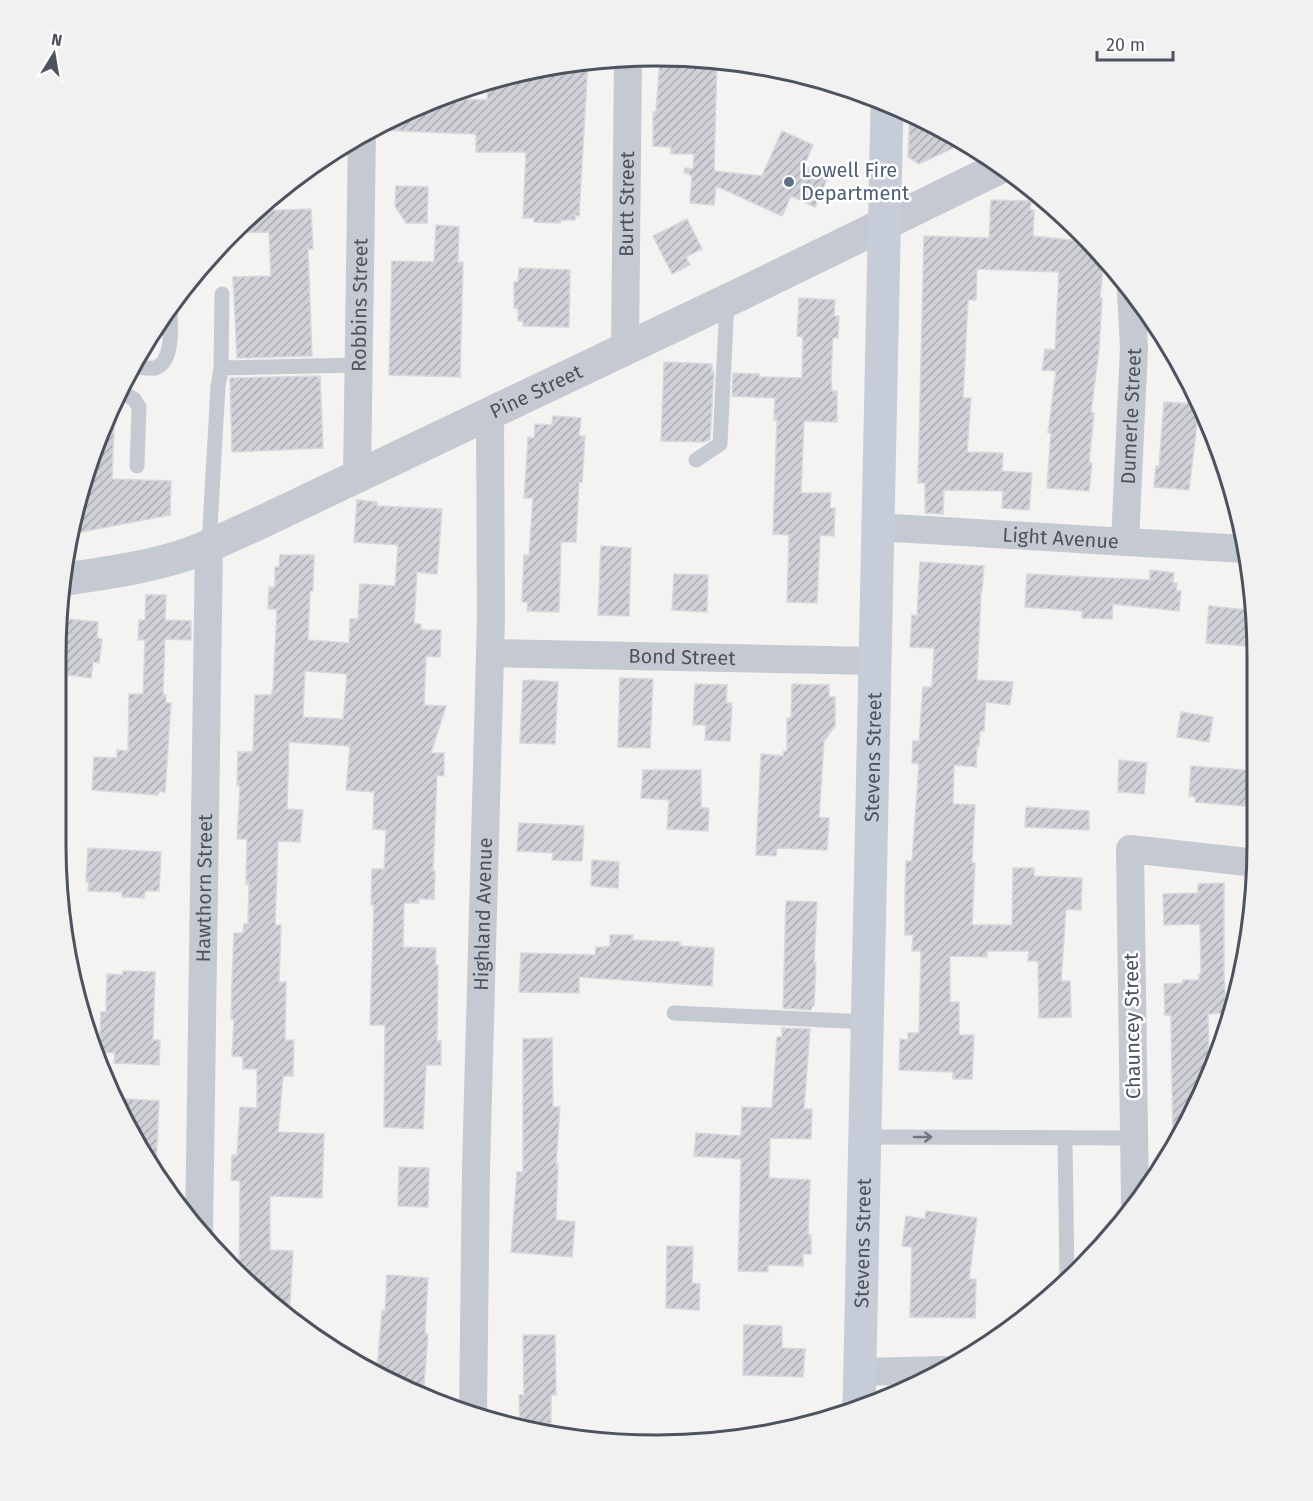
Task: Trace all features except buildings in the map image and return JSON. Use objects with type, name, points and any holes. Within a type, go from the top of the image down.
[{"type":"main road","name":"Stevens Street","points":[[859,1399],[887,113]]},
{"type":"street","name":"Burtt Street","points":[[625,348],[628,67]]},
{"type":"street","name":"Robbins Street","points":[[357,476],[362,145]]},
{"type":"street","name":"Pine Street","points":[[71,579],[118,572],[190,553],[253,526],[727,301],[992,171]]},
{"type":"street","name":"Dumerle Street","points":[[1125,542],[1134,348],[1132,307]]},
{"type":"street","name":"Highland Avenue","points":[[473,1406],[476,1168],[490,653],[490,414]]},
{"type":"street","name":"Light Avenue","points":[[878,527],[1237,549]]},
{"type":"street","name":"Hawthorn Street","points":[[199,1217],[209,544]]},
{"type":"street","name":"Bond Street","points":[[490,653],[876,661]]},
{"type":"street","name":"Chauncey Street","points":[[1135,1190],[1130,849],[1247,862]]},
{"type":"street","points":[[860,1372],[925,1370]]},
{"type":"lane","points":[[209,544],[221,368],[222,294]]},
{"type":"lane","points":[[696,460],[720,444],[727,301]]},
{"type":"lane","points":[[142,367],[156,368],[165,361],[169,353],[170,323]]},
{"type":"lane","points":[[221,368],[359,365]]},
{"type":"lane","points":[[127,395],[134,399],[139,407],[137,466]]},
{"type":"lane","points":[[674,1013],[867,1022]]},
{"type":"lane","points":[[865,1137],[1134,1138]]},
{"type":"lane","points":[[1065,1138],[1067,1269]]},
{"type":"place","name":"Lowell Fire Department","points":[[789,182]]}]
